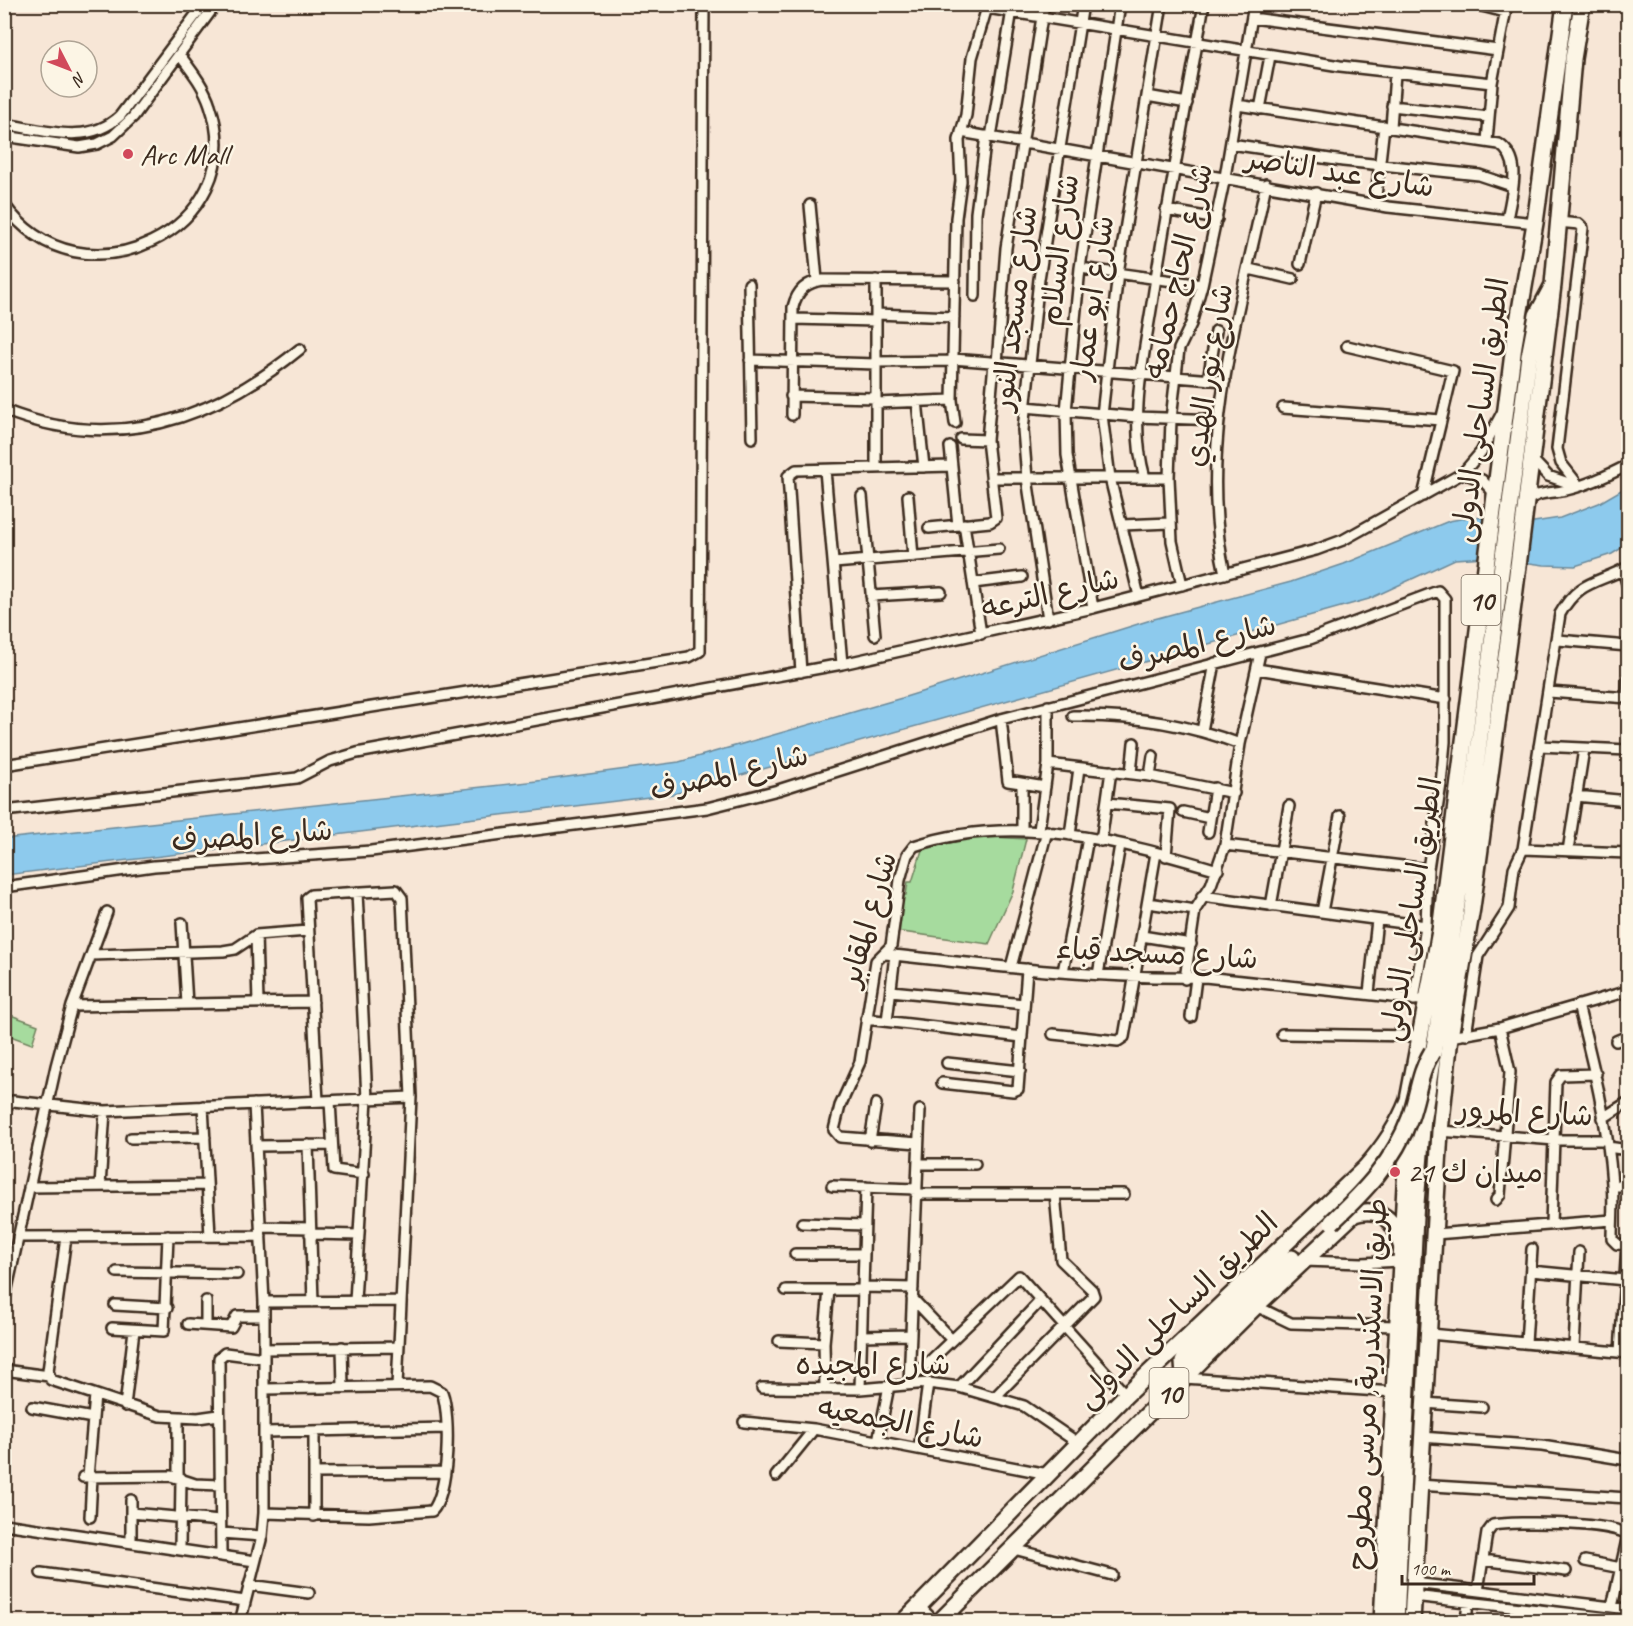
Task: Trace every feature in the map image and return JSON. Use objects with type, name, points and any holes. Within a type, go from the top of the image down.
[{"type":"main road","name":"الطريق الساحلى الدولى","points":[[903,1622],[1126,1395],[1365,1168],[1390,1137],[1408,1100],[1419,1036],[1420,1000],[1443,907],[1505,408],[1535,223],[1565,4]]},
{"type":"main road","name":"الطريق الساحلى الدولى","points":[[1450,1037],[1472,908],[1515,590],[1553,285],[1573,59],[1582,4]]},
{"type":"main road","points":[[1396,1622],[1408,1247],[1432,1052],[1454,922],[1534,326],[1542,304],[1553,285]]},
{"type":"main road","name":"طريق الاسكندرية, مرسى مطروح","points":[[1412,1622],[1418,1485],[1430,1334],[1440,1131],[1450,1037]]},
{"type":"main road","points":[[1184,1378],[1182,1367],[1190,1351],[1368,1188],[1393,1154],[1411,1116],[1420,1075],[1432,1052]]},
{"type":"main road","name":"طريق الاسكندرية, مرسى مطروح","points":[[1382,1622],[1400,1261],[1408,1247],[1407,1149],[1402,1114]]},
{"type":"main road","name":"الطريق الساحلى الدولى","points":[[939,1622],[1256,1306],[1354,1214],[1372,1211],[1389,1219],[1408,1247]]},
{"type":"street","points":[[4,124],[79,135],[108,125],[120,116],[204,4]]},
{"type":"street","points":[[4,136],[70,146],[88,146],[105,140],[127,124],[216,4]]},
{"type":"street","points":[[4,765],[689,657],[700,651],[703,519],[704,4]]},
{"type":"street","points":[[929,528],[995,520],[987,440],[996,363],[1002,276],[1044,4]]},
{"type":"street","name":"شارع مسجد النور","points":[[1048,619],[1027,478],[1023,430],[1039,279],[1083,4]]},
{"type":"street","name":"شارع السلام","points":[[1094,608],[1065,436],[1066,411],[1080,268],[1095,154],[1120,4]]},
{"type":"street","name":"شارع ابو عمار","points":[[1139,596],[1110,478],[1102,415],[1105,372],[1118,273],[1162,4]]},
{"type":"street","points":[[1145,478],[1138,448],[1137,417],[1141,375],[1166,210],[1204,4]]},
{"type":"street","name":"شارع الحاج حمامه","points":[[1182,585],[1170,523],[1169,478],[1171,419],[1180,343],[1191,324],[1217,219],[1254,4]]},
{"type":"street","points":[[1474,4],[1506,8],[1492,83],[1487,141]]},
{"type":"street","points":[[955,423],[952,400],[956,218],[961,181],[958,149],[966,115],[972,58],[988,6],[1012,8],[1042,17],[1270,56],[1395,74],[1492,83]]},
{"type":"street","points":[[975,296],[976,213],[1012,8]]},
{"type":"street","points":[[1252,18],[1498,50]]},
{"type":"street","points":[[4,204],[13,216],[47,242],[69,251],[92,255],[116,254],[140,248],[161,238],[180,224],[195,206],[206,186],[213,163],[216,140],[214,117],[207,96],[179,54]]},
{"type":"street","points":[[1260,109],[1270,56]]},
{"type":"street","points":[[1375,205],[1380,164],[1392,106],[1395,74]]},
{"type":"street","points":[[1147,96],[1187,104]]},
{"type":"street","points":[[1237,105],[1499,144],[1514,158],[1508,220]]},
{"type":"street","points":[[1392,106],[1489,117]]},
{"type":"street","name":"شارع عبد الناصر","points":[[961,132],[1136,161],[1375,205],[1535,223]]},
{"type":"street","points":[[1231,144],[1479,175],[1512,186]]},
{"type":"street","name":"شارع نور الهدي","points":[[1225,574],[1217,535],[1214,503],[1219,420],[1266,184]]},
{"type":"street","points":[[1300,264],[1316,193]]},
{"type":"street","points":[[810,205],[817,280]]},
{"type":"street","points":[[1166,210],[1217,219]]},
{"type":"street","points":[[4,224],[13,216]]},
{"type":"street","points":[[1558,222],[1579,224],[1583,228],[1557,449],[1561,463],[1579,486]]},
{"type":"street","points":[[1080,268],[1202,285]]},
{"type":"street","points":[[1249,269],[1293,279]]},
{"type":"street","points":[[792,415],[793,307],[800,291],[817,280],[955,281]]},
{"type":"street","points":[[876,280],[876,468]]},
{"type":"street","points":[[749,284],[752,438]]},
{"type":"street","points":[[793,318],[954,317]]},
{"type":"street","points":[[1208,380],[1216,331]]},
{"type":"street","points":[[1347,346],[1453,370],[1423,496]]},
{"type":"street","points":[[4,410],[30,420],[69,427],[104,429],[153,425],[195,414],[239,392],[300,349]]},
{"type":"street","points":[[750,360],[876,363],[953,360],[1225,381]]},
{"type":"street","points":[[791,396],[876,400],[952,400]]},
{"type":"street","points":[[917,401],[924,467]]},
{"type":"street","points":[[1025,407],[1102,415],[1219,420]]},
{"type":"street","points":[[1283,408],[1441,420]]},
{"type":"street","name":"شارع الترعه","points":[[4,811],[291,779],[357,753],[630,705],[842,664],[1048,619],[1225,574],[1334,544],[1463,473],[1481,452],[1505,408]]},
{"type":"street","points":[[962,439],[987,440]]},
{"type":"street","points":[[950,447],[961,525],[969,553],[981,634]]},
{"type":"street","points":[[1531,458],[1542,471],[1556,480],[1579,486]]},
{"type":"street","points":[[1525,502],[1540,493],[1561,492],[1629,465]]},
{"type":"street","points":[[801,672],[787,479],[792,471],[952,466]]},
{"type":"street","points":[[825,470],[842,664]]},
{"type":"street","points":[[1463,473],[1482,480],[1495,494]]},
{"type":"street","points":[[991,478],[1169,478]]},
{"type":"street","points":[[862,496],[875,636]]},
{"type":"street","points":[[908,496],[913,557]]},
{"type":"street","points":[[1122,525],[1170,523]]},
{"type":"street","points":[[834,563],[999,549]]},
{"type":"street","points":[[1467,1035],[1478,956],[1509,908],[1514,868],[1523,849],[1558,640],[1560,614],[1569,599],[1582,586],[1626,568],[1629,587]]},
{"type":"street","points":[[973,583],[1022,577]]},
{"type":"street","points":[[871,596],[941,592]]},
{"type":"street","name":"شارع المصرف","points":[[4,887],[162,865],[371,851],[707,808],[778,790],[1001,719],[1331,633],[1401,603],[1441,592],[1445,599],[1446,699]]},
{"type":"street","points":[[1558,640],[1629,646]]},
{"type":"street","points":[[1185,979],[1196,910],[1218,870],[1225,845],[1240,744],[1260,653]]},
{"type":"street","points":[[1202,731],[1215,663]]},
{"type":"street","points":[[1257,669],[1446,699],[1441,784],[1428,869],[1420,1000]]},
{"type":"street","points":[[1549,692],[1628,698],[1629,678]]},
{"type":"street","points":[[1011,967],[1043,831],[1048,764],[1048,706]]},
{"type":"street","points":[[1073,716],[1138,718],[1202,731],[1240,744]]},
{"type":"street","points":[[1001,719],[1008,781],[1045,788]]},
{"type":"street","points":[[1131,773],[1134,743]]},
{"type":"street","points":[[1539,746],[1629,750]]},
{"type":"street","points":[[1568,851],[1584,749]]},
{"type":"street","points":[[1150,776],[1153,756]]},
{"type":"street","points":[[1048,764],[1131,773],[1233,792]]},
{"type":"street","points":[[1070,835],[1079,768]]},
{"type":"street","points":[[1101,841],[1111,771]]},
{"type":"street","points":[[1022,785],[1022,829]]},
{"type":"street","points":[[1208,832],[1215,788]]},
{"type":"street","points":[[1576,796],[1629,801]]},
{"type":"street","points":[[1053,1034],[1118,1041],[1123,1039],[1148,903],[1172,810],[1107,803]]},
{"type":"street","points":[[1271,906],[1289,806]]},
{"type":"street","points":[[1183,812],[1210,818]]},
{"type":"street","points":[[1322,912],[1340,816]]},
{"type":"street","name":"شارع المقابر","points":[[870,1141],[840,1137],[834,1130],[840,1106],[860,1062],[876,961],[890,955],[904,863],[914,846],[978,832],[1022,829],[1088,838],[1161,854],[1218,870]]},
{"type":"street","points":[[1062,972],[1088,838]]},
{"type":"street","points":[[1098,975],[1120,845]]},
{"type":"street","points":[[1225,845],[1428,869]]},
{"type":"street","points":[[1523,849],[1629,853]]},
{"type":"street","points":[[318,1101],[307,900],[309,895],[393,889],[402,894],[411,1097],[397,1386]]},
{"type":"street","points":[[356,1301],[367,1099],[357,892]]},
{"type":"street","points":[[1202,896],[1426,926]]},
{"type":"street","points":[[1148,903],[1196,910]]},
{"type":"street","points":[[4,1302],[46,1105],[72,1006],[107,912]]},
{"type":"street","points":[[1369,993],[1377,920]]},
{"type":"street","points":[[182,923],[187,1004]]},
{"type":"street","points":[[91,955],[229,951],[256,935],[308,931]]},
{"type":"street","points":[[256,935],[258,1003]]},
{"type":"street","points":[[1142,936],[1191,944]]},
{"type":"street","points":[[887,1021],[891,991],[890,955]]},
{"type":"street","name":"شارع مسجد قباء","points":[[890,955],[1098,975],[1196,978],[1369,993],[1420,1000]]},
{"type":"street","points":[[942,1083],[1012,1091],[1019,1086],[1027,969]]},
{"type":"street","points":[[1191,1017],[1196,978]]},
{"type":"street","points":[[891,991],[1024,1004]]},
{"type":"street","points":[[1450,1037],[1500,1028],[1629,991]]},
{"type":"street","points":[[72,1006],[313,1002]]},
{"type":"street","points":[[1430,1334],[1624,1352],[1628,1245],[1617,1244],[1612,1239],[1612,1185],[1608,1144],[1596,1074],[1578,1005]]},
{"type":"street","points":[[866,1019],[1022,1037]]},
{"type":"street","points":[[1496,1200],[1500,1195],[1510,1072],[1500,1028]]},
{"type":"street","points":[[1282,1034],[1419,1036]]},
{"type":"street","points":[[1616,1041],[1629,1036]]},
{"type":"street","points":[[947,1063],[1020,1071]]},
{"type":"street","points":[[1551,1224],[1556,1140],[1556,1082],[1561,1075],[1596,1074]]},
{"type":"street","points":[[4,1108],[13,1101],[105,1111],[411,1097]]},
{"type":"street","points":[[330,1101],[334,1170],[364,1174]]},
{"type":"street","points":[[1603,1118],[1629,1102]]},
{"type":"street","points":[[240,1622],[262,1536],[264,1513],[264,1302],[254,1104]]},
{"type":"street","points":[[876,1104],[870,1141],[918,1143]]},
{"type":"street","points":[[203,1106],[210,1236]]},
{"type":"street","points":[[909,1382],[920,1110]]},
{"type":"street","points":[[100,1186],[105,1111]]},
{"type":"street","name":"شارع المرور","points":[[1440,1131],[1608,1144],[1629,1150]]},
{"type":"street","points":[[131,1138],[205,1137]]},
{"type":"street","points":[[308,1145],[313,1302]]},
{"type":"street","points":[[256,1146],[332,1145]]},
{"type":"street","points":[[918,1164],[975,1164]]},
{"type":"street","points":[[29,1187],[207,1185]]},
{"type":"street","points":[[1612,1185],[1629,1187]]},
{"type":"street","points":[[832,1186],[916,1191],[1125,1194]]},
{"type":"street","points":[[860,1389],[866,1187]]},
{"type":"street","points":[[995,1397],[1094,1293],[1061,1260],[1055,1194]]},
{"type":"street","points":[[1435,1234],[1612,1220]]},
{"type":"street","points":[[802,1223],[865,1225]]},
{"type":"street","points":[[18,1237],[210,1236],[310,1231],[359,1235]]},
{"type":"street","points":[[112,1328],[165,1331],[168,1236]]},
{"type":"street","points":[[49,1376],[66,1237]]},
{"type":"street","points":[[1526,1343],[1532,1250]]},
{"type":"street","points":[[1574,1347],[1580,1252]]},
{"type":"street","points":[[795,1254],[864,1254]]},
{"type":"street","points":[[1304,1261],[1362,1263],[1400,1261]]},
{"type":"street","points":[[1531,1271],[1625,1280]]},
{"type":"street","points":[[117,1272],[237,1274]]},
{"type":"street","points":[[909,1382],[1018,1276],[1126,1395]]},
{"type":"street","points":[[786,1290],[912,1288]]},
{"type":"street","points":[[825,1389],[824,1343],[829,1290]]},
{"type":"street","points":[[912,1298],[951,1340]]},
{"type":"street","points":[[206,1300],[206,1325]]},
{"type":"street","points":[[959,1387],[1041,1300]]},
{"type":"street","points":[[264,1302],[401,1301]]},
{"type":"street","points":[[115,1305],[167,1308]]},
{"type":"street","points":[[1256,1306],[1291,1323],[1396,1326]]},
{"type":"street","points":[[188,1324],[231,1327],[237,1316],[264,1316]]},
{"type":"street","points":[[125,1406],[134,1330]]},
{"type":"street","points":[[862,1336],[911,1335]]},
{"type":"street","points":[[778,1341],[824,1343]]},
{"type":"street","points":[[221,1554],[219,1362],[221,1355],[264,1354],[342,1347],[399,1347]]},
{"type":"street","points":[[342,1347],[343,1387]]},
{"type":"street","points":[[4,1370],[49,1376],[60,1385],[159,1416],[178,1418],[219,1414]]},
{"type":"street","points":[[1184,1378],[1394,1392]]},
{"type":"street","name":"شارع المجيده","points":[[762,1388],[860,1389],[909,1382],[959,1387],[1024,1406],[1078,1443]]},
{"type":"street","points":[[919,1449],[928,1383]]},
{"type":"street","points":[[264,1513],[314,1516],[426,1513],[436,1507],[444,1473],[447,1428],[445,1399],[437,1388],[397,1386],[265,1389]]},
{"type":"street","points":[[878,1441],[889,1386]]},
{"type":"street","points":[[90,1517],[88,1477],[95,1395]]},
{"type":"street","points":[[1424,1403],[1482,1407]]},
{"type":"street","points":[[32,1407],[93,1418]]},
{"type":"street","points":[[178,1418],[180,1548]]},
{"type":"street","name":"شارع الجمعيه","points":[[744,1422],[814,1429],[1048,1474]]},
{"type":"street","points":[[265,1432],[447,1428]]},
{"type":"street","points":[[777,1476],[814,1429]]},
{"type":"street","points":[[314,1431],[314,1516]]},
{"type":"street","points":[[1421,1437],[1542,1446],[1629,1460]]},
{"type":"street","points":[[314,1473],[444,1473]]},
{"type":"street","points":[[88,1477],[180,1478],[195,1484],[220,1485]]},
{"type":"street","points":[[1418,1485],[1629,1498]]},
{"type":"street","points":[[131,1500],[131,1542]]},
{"type":"street","points":[[131,1513],[220,1521]]},
{"type":"street","points":[[1478,1591],[1487,1533],[1491,1526],[1542,1522],[1626,1532],[1628,1538],[1612,1607]]},
{"type":"street","points":[[4,1524],[60,1534],[221,1554],[255,1561]]},
{"type":"street","points":[[221,1533],[262,1536]]},
{"type":"street","points":[[1014,1549],[1112,1575]]},
{"type":"street","points":[[1483,1560],[1566,1571]]},
{"type":"street","points":[[1585,1561],[1621,1568]]},
{"type":"street","points":[[41,1573],[245,1601]]},
{"type":"street","points":[[249,1585],[309,1593]]},
{"type":"street","points":[[1414,1589],[1478,1591],[1629,1609]]},
{"type":"street","points":[[1414,1589],[1468,1602],[1629,1620]]},
{"type":"street","points":[[1466,1622],[1468,1602]]},
{"type":"street","points":[[919,1606],[934,1622]]},
{"type":"green space","points":[[977,836],[1026,839],[1013,891],[989,944],[895,931],[900,895],[906,895],[908,882],[912,882],[922,850]]},
{"type":"green space","points":[[5,1013],[38,1025],[32,1044],[5,1034]]},
{"type":"water","points":[[1628,486],[1628,544],[1612,554],[1575,566],[1544,565],[1486,557],[1455,559],[1369,599],[674,794],[5,875],[4,839],[537,781],[679,762],[902,698],[1154,619],[1291,582],[1344,564],[1449,521],[1471,517],[1534,522],[1560,518],[1599,503]]},
{"type":"place","name":"Arc Mall","points":[[128,154]]},
{"type":"place","name":"ميدان ك 21","points":[[1395,1172]]}]
